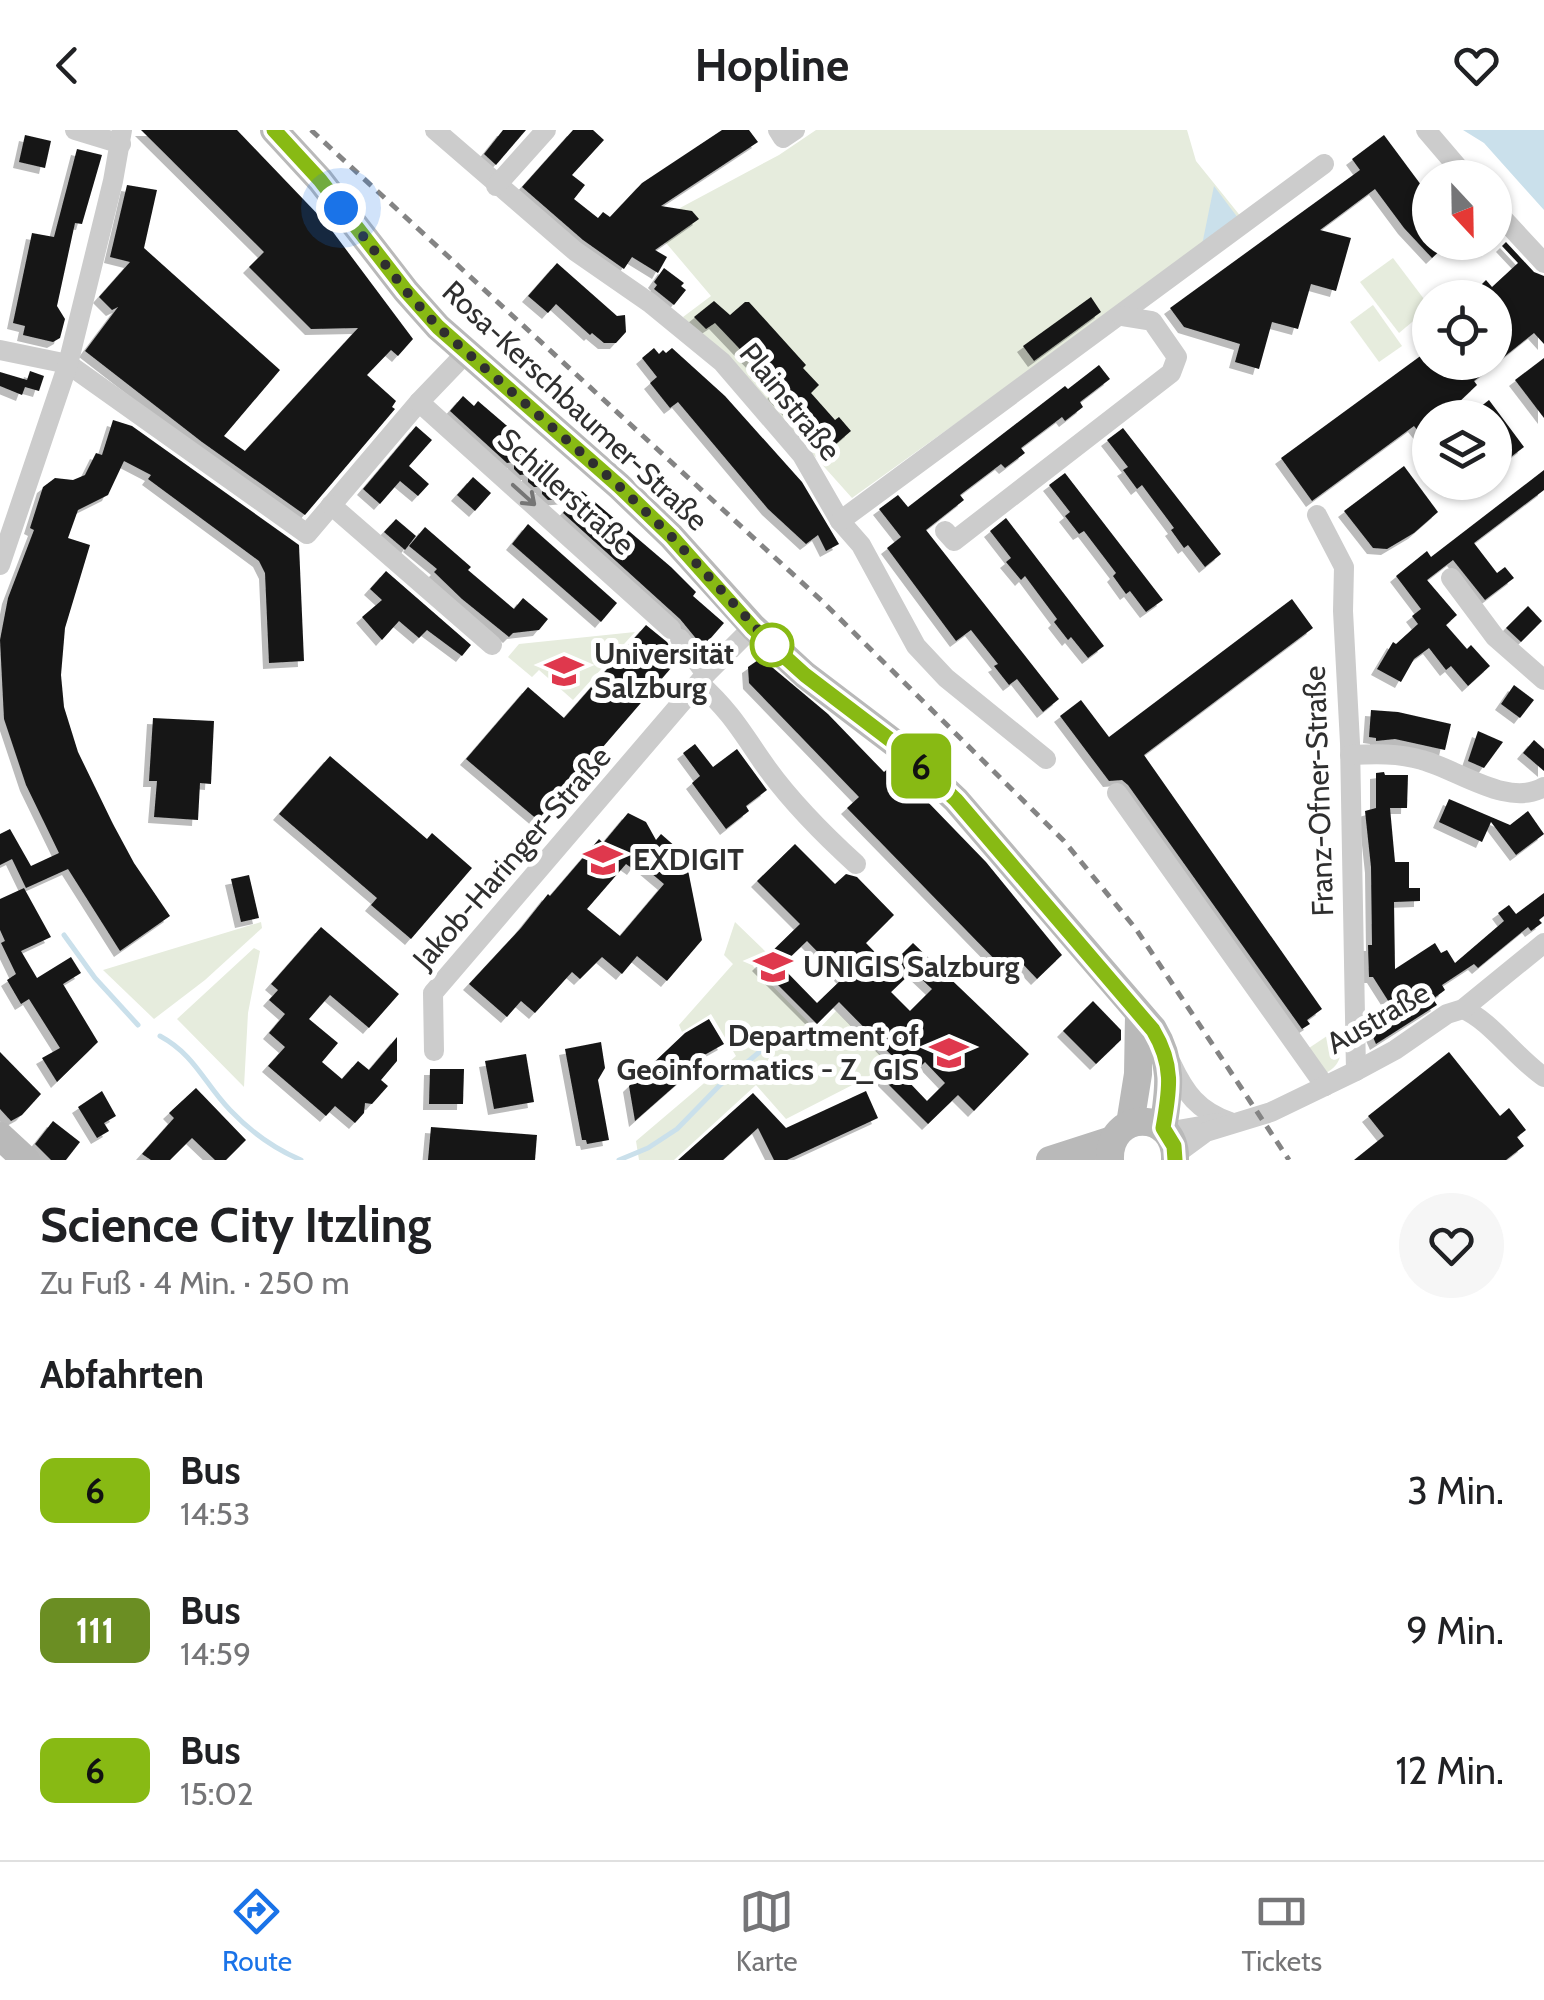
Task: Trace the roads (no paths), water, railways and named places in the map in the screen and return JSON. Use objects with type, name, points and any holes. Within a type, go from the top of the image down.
[{"type":"main road","name":"Rosa-Kerschbaumer-Straße","points":[[274,130],[320,180],[406,291],[467,352],[645,511],[753,628],[805,675],[901,748],[956,800],[1140,1015],[1166,1051]]},
{"type":"main road","name":"Rosa-Kerschbaumer-Straße","points":[[1140,1015],[1156,1052],[1148,1140]]},
{"type":"main road","points":[[1148,1140],[1169,1088],[1166,1051]]},
{"type":"main road","points":[[1,1140],[26,1160]]},
{"type":"main road","name":"Austraße","points":[[1050,1160],[1148,1140]]},
{"type":"street","points":[[0,565],[68,364],[121,137],[75,130]]},
{"type":"street","name":"Plainstraße","points":[[434,130],[575,252],[650,303],[722,362],[802,455],[840,520],[861,545],[916,646],[946,678],[1046,759]]},
{"type":"street","points":[[496,186],[546,130]]},
{"type":"street","points":[[778,130],[783,138],[795,130]]},
{"type":"street","points":[[1426,130],[1452,160]]},
{"type":"street","points":[[840,520],[1324,164]]},
{"type":"street","points":[[1512,228],[1544,263]]},
{"type":"street","points":[[945,531],[954,541],[1170,372],[1177,357],[1152,321],[1121,316]]},
{"type":"street","points":[[0,350],[68,364],[308,534],[419,402],[467,352]]},
{"type":"street","name":"Schillerstraße","points":[[419,402],[676,634],[762,761],[812,822],[856,864]]},
{"type":"street","points":[[331,505],[492,645]]},
{"type":"street","name":"Franz-Ofner-Straße","points":[[1316,515],[1344,567],[1342,610],[1350,755],[1356,1072]]},
{"type":"street","points":[[1451,578],[1495,637],[1544,680]]},
{"type":"street","name":"Jakob-Haringer-Straße","points":[[434,1051],[433,993],[703,678],[753,628]]},
{"type":"street","points":[[1350,755],[1420,759],[1494,790],[1515,794],[1544,787]]},
{"type":"street","points":[[1117,793],[1325,1086]]},
{"type":"street","name":"Austraße","points":[[1148,1140],[1206,1132],[1271,1112],[1356,1072],[1447,1014],[1462,1009],[1544,943]]},
{"type":"street","points":[[1462,1009],[1475,1015],[1524,1064],[1544,1077]]},
{"type":"street","name":"Rosa-Kerschbaumer-Straße","points":[[1166,1051],[1192,1100],[1203,1112],[1230,1122]]},
{"type":"water","points":[[1463,130],[1544,130],[1544,210],[1512,174],[1512,160],[1499,160],[1484,143]]},
{"type":"water","points":[[1214,186],[1238,218],[1202,245]]},
{"type":"waterway","points":[[64,935],[95,978],[138,1025]]},
{"type":"waterway","points":[[160,1036],[191,1061],[246,1125],[301,1160]]},
{"type":"waterway","points":[[619,1160],[648,1148],[677,1129],[763,1049]]},
{"type":"railway","points":[[311,130],[822,601],[1064,841],[1136,929],[1289,1160]]},
{"type":"place","name":"Universität Salzburg","points":[[564,671]]},
{"type":"place","name":"EXDIGIT","points":[[603,860]]},
{"type":"place","name":"UNIGIS Salzburg","points":[[773,967]]},
{"type":"place","name":"Department of Geoinformatics - Z_GIS","points":[[949,1053]]}]
